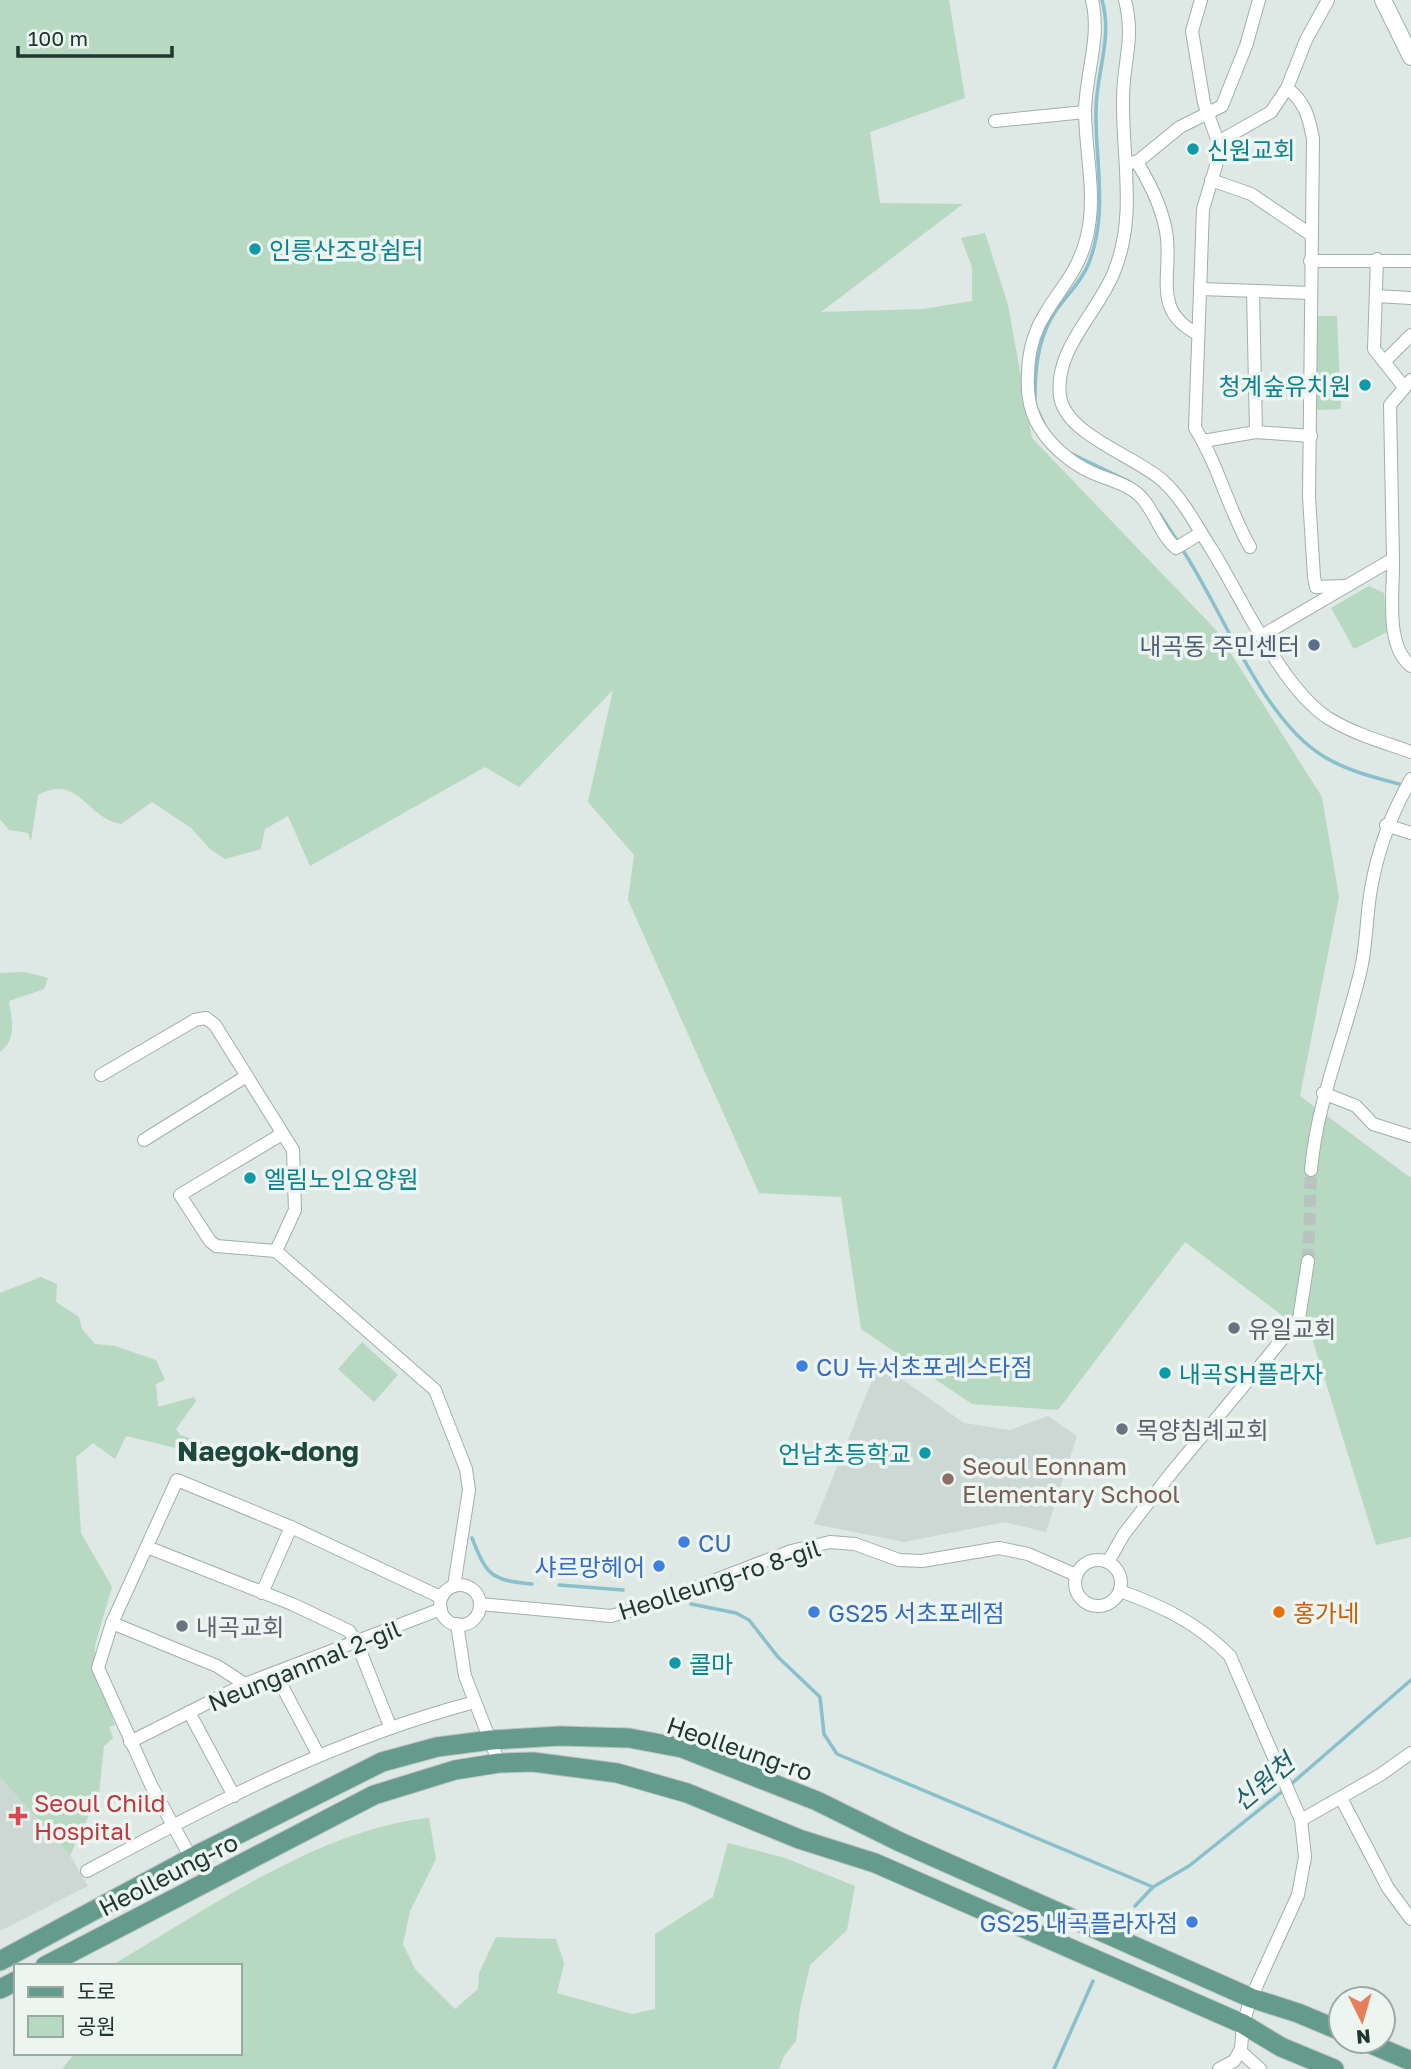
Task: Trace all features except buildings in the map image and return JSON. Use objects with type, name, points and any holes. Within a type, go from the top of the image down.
[{"type":"main road","name":"Heolleung-ro","points":[[0,1961],[191,1858],[382,1762],[437,1747],[491,1740],[560,1736],[629,1738],[682,1748],[817,1801],[900,1842],[1251,1998],[1327,2025]]},
{"type":"main road","name":"Heolleung-ro","points":[[48,1964],[374,1795],[455,1770],[499,1763],[583,1767],[670,1787],[799,1839],[875,1863],[1243,2024],[1281,2047],[1334,2069]]},
{"type":"street","points":[[1092,0],[1096,16],[1085,112],[1092,211],[1077,265],[1044,311],[1033,332],[1028,364],[1030,404],[1035,420],[1059,451],[1092,473],[1121,483],[1140,496],[1176,548],[1201,533]]},
{"type":"street","points":[[1125,0],[1130,23],[1130,50],[1123,96],[1132,162],[1124,241],[1114,272],[1062,366],[1060,397],[1066,413],[1081,428],[1145,466],[1167,484],[1201,533],[1287,678],[1307,702],[1347,729],[1411,752]]},
{"type":"street","points":[[1201,0],[1192,31],[1208,115],[1218,142],[1218,159],[1203,209],[1195,428],[1250,547]]},
{"type":"street","points":[[1132,162],[1180,127],[1222,106],[1246,46],[1259,0]]},
{"type":"street","points":[[1218,142],[1271,112],[1287,88],[1306,40],[1328,0]]},
{"type":"street","points":[[1383,0],[1411,57]]},
{"type":"street","points":[[1287,88],[1302,103],[1309,117],[1312,139],[1309,497],[1314,577],[1317,587],[1344,586]]},
{"type":"street","points":[[995,121],[1085,112]]},
{"type":"street","points":[[1132,162],[1150,183],[1167,238],[1167,300],[1180,326],[1198,334]]},
{"type":"street","points":[[1211,180],[1251,194],[1310,234]]},
{"type":"street","points":[[1377,259],[1374,349],[1407,384],[1390,405],[1394,638],[1404,660],[1411,666]]},
{"type":"street","points":[[1310,261],[1411,261]]},
{"type":"street","points":[[1200,289],[1310,293]]},
{"type":"street","points":[[1253,291],[1256,432]]},
{"type":"street","points":[[1376,296],[1411,298]]},
{"type":"street","points":[[1384,362],[1411,335]]},
{"type":"street","points":[[1203,441],[1256,432],[1311,436]]},
{"type":"street","points":[[1263,635],[1393,559]]},
{"type":"street","points":[[1311,1170],[1314,1132],[1361,972],[1371,887],[1388,820],[1411,779]]},
{"type":"street","points":[[1388,820],[1411,833]]},
{"type":"street","points":[[101,1075],[178,1028],[206,1017],[215,1025],[293,1150],[295,1210],[276,1251]]},
{"type":"street","points":[[144,1140],[246,1077]]},
{"type":"street","points":[[1324,1093],[1356,1106],[1373,1124],[1411,1136]]},
{"type":"street","points":[[191,1858],[130,1742],[98,1668],[113,1623],[177,1480],[291,1527],[436,1595],[443,1595],[454,1586],[469,1490],[466,1469],[435,1390],[276,1251],[216,1246],[180,1195],[282,1134]]},
{"type":"street","points":[[1108,1562],[1124,1534],[1172,1472],[1299,1319],[1308,1261]]},
{"type":"street","points":[[262,1593],[291,1527]]},
{"type":"street","name":"Heolleung-ro 8-gil","points":[[480,1604],[611,1616],[653,1604],[791,1551],[830,1542],[855,1544],[899,1560],[922,1561],[999,1548],[1028,1554],[1076,1575]]},
{"type":"street","points":[[147,1547],[349,1631],[358,1643],[390,1726]]},
{"type":"street","points":[[1092,1560],[1108,1562],[1120,1578],[1120,1591],[1109,1604],[1094,1606],[1080,1598],[1076,1575],[1092,1560]]},
{"type":"street","points":[[443,1595],[441,1609],[446,1618],[457,1624],[473,1620],[480,1604],[472,1589],[454,1586]]},
{"type":"street","points":[[1120,1591],[1180,1616],[1210,1635],[1230,1656],[1301,1821],[1305,1857],[1298,1895],[1251,1998],[1243,2024],[1240,2051],[1234,2061],[1219,2069]]},
{"type":"street","name":"Neunganmal 2-gil","points":[[130,1742],[245,1684],[441,1609]]},
{"type":"street","points":[[113,1623],[217,1666],[245,1684]]},
{"type":"street","points":[[457,1624],[459,1651],[499,1763]]},
{"type":"street","points":[[275,1673],[318,1754]]},
{"type":"street","points":[[87,1871],[318,1754],[390,1726],[475,1702]]},
{"type":"street","points":[[189,1712],[234,1796]]},
{"type":"street","points":[[1301,1821],[1411,1753]]},
{"type":"street","points":[[1341,1798],[1388,1888],[1411,1919]]},
{"type":"street","points":[[1240,2051],[1260,2069]]},
{"type":"shaded area","name":"Seoul Eonnam Elementary School","points":[[879,1363],[964,1423],[1010,1430],[1048,1416],[1077,1436],[1046,1532],[1005,1522],[904,1542],[814,1524]]},
{"type":"shaded area","name":"Seoul Child Hospital","points":[[0,1777],[70,1855],[88,1886],[0,1931]]},
{"type":"green space","points":[[0,0],[949,0],[965,98],[870,132],[880,203],[963,204],[821,312],[923,309],[972,301],[972,267],[961,238],[985,233],[1008,305],[1032,438],[1216,630],[1322,797],[1339,897],[1300,1096],[1411,1178],[1411,1537],[1376,1545],[1312,1338],[1185,1242],[1058,1410],[972,1404],[861,1329],[841,1197],[759,1193],[628,900],[634,855],[588,802],[613,690],[519,787],[485,767],[310,866],[288,816],[265,829],[261,849],[225,859],[210,849],[191,828],[152,802],[121,824],[99,814],[82,799],[63,789],[38,795],[31,841],[28,833],[9,830],[0,819]]},
{"type":"green space","points":[[1313,316],[1337,316],[1341,409],[1317,410]]},
{"type":"green space","points":[[1369,586],[1384,593],[1387,632],[1354,649],[1331,608]]},
{"type":"green space","points":[[25,972],[48,978],[44,989],[9,1001],[11,1035],[0,1052],[0,973]]},
{"type":"green space","points":[[41,1277],[57,1284],[56,1302],[79,1317],[82,1329],[95,1344],[115,1346],[156,1360],[165,1380],[156,1384],[158,1407],[194,1397],[196,1401],[176,1429],[180,1435],[202,1442],[200,1454],[126,1436],[115,1459],[93,1443],[76,1457],[81,1533],[112,1587],[95,1645],[95,1673],[115,1725],[109,1727],[113,1738],[104,1746],[99,1794],[70,1855],[0,1777],[0,1293]]},
{"type":"green space","points":[[362,1342],[398,1375],[374,1402],[338,1369]]},
{"type":"green space","points":[[429,1818],[436,1859],[410,1911],[403,1944],[415,1969],[455,2009],[478,1989],[479,1973],[496,1937],[556,1939],[564,1963],[557,1993],[632,2014],[655,2009],[655,1934],[713,1897],[728,1843],[785,1858],[855,1886],[847,1930],[810,1965],[796,2041],[784,2056],[779,2069],[62,2069],[73,2055],[242,2055],[242,1964],[113,1964],[224,1898],[305,1855],[387,1825]]},
{"type":"waterway","points":[[1035,400],[1036,368],[1043,337],[1056,310],[1085,272],[1098,227],[1100,188],[1096,111],[1106,28],[1102,0]]},
{"type":"waterway","points":[[1038,411],[1045,426]]},
{"type":"waterway","points":[[1072,454],[1128,481]]},
{"type":"waterway","points":[[1159,513],[1178,542]]},
{"type":"waterway","points":[[1182,549],[1262,690],[1301,739],[1342,766],[1403,785]]},
{"type":"waterway","points":[[472,1538],[482,1561],[492,1574],[499,1578],[532,1584]]},
{"type":"waterway","points":[[559,1585],[623,1590]]},
{"type":"waterway","points":[[691,1604],[736,1613],[749,1620],[778,1657],[820,1697],[824,1734],[837,1754],[1153,1887]]},
{"type":"waterway","name":"신원천","points":[[1290,1785],[1411,1680]]},
{"type":"waterway","name":"신원천","points":[[1135,1906],[1153,1887],[1189,1866],[1284,1790]]},
{"type":"waterway","name":"신원천","points":[[1054,2069],[1093,1981]]},
{"type":"tunnel","points":[[1308,1261],[1311,1170]]},
{"type":"place","name":"신원교회","points":[[1193,149]]},
{"type":"place","name":"인릉산조망쉼터","points":[[255,249]]},
{"type":"place","name":"청계숲유치원","points":[[1365,385]]},
{"type":"place","name":"내곡동 주민센터","points":[[1314,645]]},
{"type":"place","name":"엘림노인요양원","points":[[250,1178]]},
{"type":"place","name":"유일교회","points":[[1234,1328]]},
{"type":"place","name":"CU 뉴서초포레스타점","points":[[802,1366]]},
{"type":"place","name":"내곡SH플라자","points":[[1165,1373]]},
{"type":"place","name":"목양침례교회","points":[[1122,1429]]},
{"type":"place","name":"언남초등학교","points":[[925,1453]]},
{"type":"place","name":"Seoul Eonnam Elementary School","points":[[948,1479]]},
{"type":"place","name":"CU","points":[[684,1542]]},
{"type":"place","name":"샤르망헤어","points":[[659,1566]]},
{"type":"place","name":"GS25 서초포레점","points":[[814,1612]]},
{"type":"place","name":"홍가네","points":[[1279,1612]]},
{"type":"place","name":"내곡교회","points":[[182,1626]]},
{"type":"place","name":"콜마","points":[[675,1663]]},
{"type":"place","name":"Seoul Child Hospital","points":[[18,1816]]},
{"type":"place","name":"GS25 내곡플라자점","points":[[1192,1922]]},
{"type":"district","name":"Naegok-dong","points":[[268,1450]]}]
